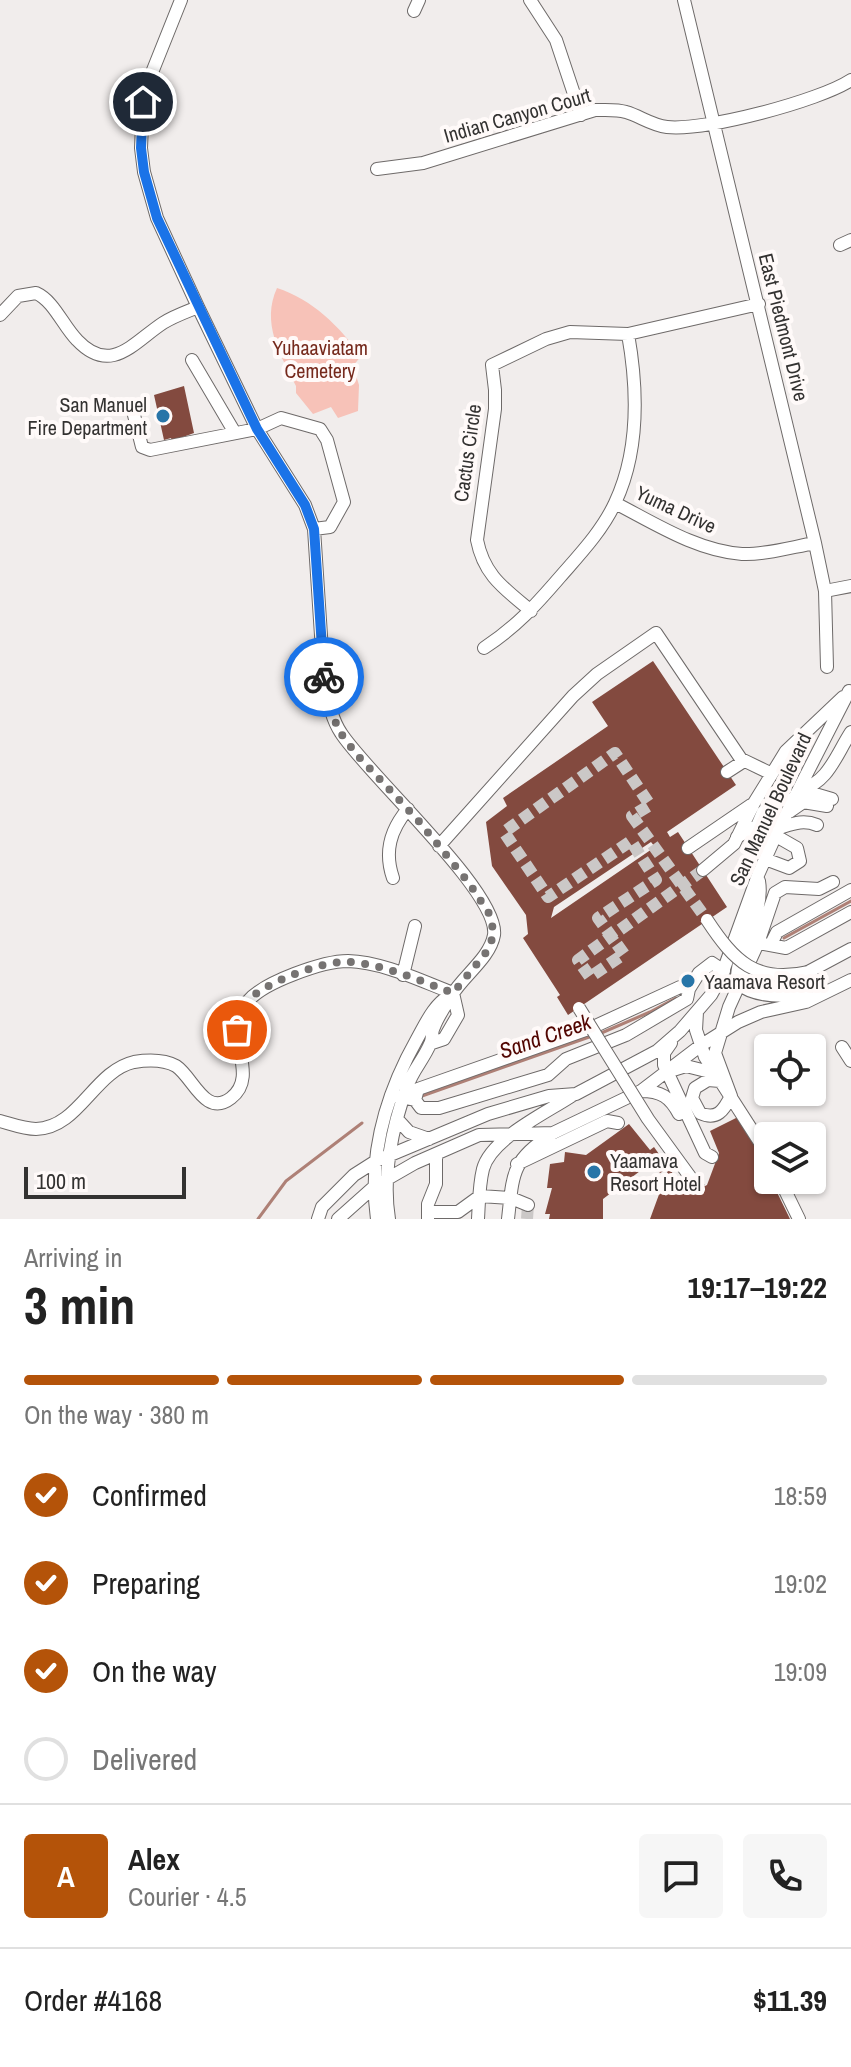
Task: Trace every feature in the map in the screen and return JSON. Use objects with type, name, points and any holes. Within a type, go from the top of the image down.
[{"type":"street","points":[[181,0],[143,102],[141,148],[144,172],[157,218],[257,429],[305,505],[314,529],[324,681],[339,731],[484,902],[494,935],[485,954],[453,993],[436,1004],[407,1070],[398,1120],[382,1158],[375,1186],[377,1219]]},
{"type":"street","points":[[530,0],[556,40],[581,115]]},
{"type":"street","name":"East Piedmont Drive","points":[[684,0],[815,543],[825,591],[827,667]]},
{"type":"street","name":"Indian Canyon Court","points":[[377,169],[423,163],[595,110],[625,111],[662,127],[680,128],[714,123],[815,97],[851,80]]},
{"type":"street","points":[[0,315],[18,296],[36,293],[49,303],[78,342],[96,353],[114,356],[129,349],[163,323],[198,307]]},
{"type":"street","name":"Cactus Circle","points":[[531,611],[488,571],[477,540],[495,409],[492,365],[546,339],[570,332],[628,334],[759,304]]},
{"type":"street","points":[[484,648],[512,630],[531,611],[590,543],[615,503],[626,470],[637,408],[628,334]]},
{"type":"street","points":[[192,360],[235,433]]},
{"type":"street","points":[[133,411],[142,447],[150,450],[257,429],[281,418],[320,429],[327,440],[344,502],[330,527],[314,529]]},
{"type":"street","name":"Yuma Drive","points":[[615,503],[675,533],[726,552],[745,554],[815,543]]},
{"type":"street","points":[[825,591],[851,586]]},
{"type":"street","points":[[439,846],[586,682],[656,633],[744,761],[770,773]]},
{"type":"street","points":[[703,870],[726,853],[770,773],[801,734],[850,690]]},
{"type":"street","name":"San Manuel Boulevard","points":[[318,1219],[322,1207],[354,1175],[382,1158],[488,1114],[549,1096],[576,1094],[657,1051],[680,1031],[711,995],[724,971],[758,875],[777,832],[799,797],[850,690]]},
{"type":"street","points":[[799,797],[824,778],[851,732]]},
{"type":"street","points":[[727,772],[744,761]]},
{"type":"street","points":[[737,837],[757,826],[763,812],[774,800],[815,794],[829,802]]},
{"type":"street","points":[[688,848],[754,803]]},
{"type":"street","points":[[393,878],[388,864],[391,834],[408,809]]},
{"type":"street","points":[[765,859],[789,868],[800,861],[797,848],[777,832],[798,822],[817,825]]},
{"type":"street","points":[[739,986],[738,969],[761,891],[758,875]]},
{"type":"street","points":[[764,944],[775,893],[779,889],[819,889],[833,882]]},
{"type":"street","points":[[700,1113],[705,1116],[718,1115],[731,1096],[715,1053],[729,1007],[764,944],[777,932],[851,890]]},
{"type":"street","points":[[764,944],[786,948],[851,912]]},
{"type":"street","points":[[707,920],[722,944],[738,961],[773,976],[808,972],[851,949]]},
{"type":"street","points":[[403,975],[415,926]]},
{"type":"street","points":[[0,1121],[36,1129],[54,1124],[70,1113],[111,1072],[145,1060],[177,1067],[206,1100],[221,1103],[234,1095],[243,1080],[237,1030],[238,1020],[248,1001],[260,991],[287,978],[347,961],[403,975],[453,993]]},
{"type":"street","points":[[403,1097],[421,1108],[439,1108],[548,1075],[566,1059],[626,1035],[687,999],[699,973],[712,963],[724,971]]},
{"type":"street","points":[[508,1219],[517,1164],[530,1147],[641,1091],[722,1031],[761,1012],[806,1002],[851,980]]},
{"type":"street","points":[[739,986],[769,995],[825,994]]},
{"type":"street","points":[[389,1219],[388,1177],[379,1135],[403,1097],[431,1084],[591,1028],[680,987],[689,989]]},
{"type":"street","points":[[407,1070],[432,1043],[444,1039],[458,1015],[453,993]]},
{"type":"street","points":[[579,1008],[648,1119],[699,1189]]},
{"type":"street","points":[[697,1012],[696,1030],[711,1074],[731,1096],[754,1133]]},
{"type":"street","points":[[680,1031],[664,1053],[664,1065],[701,1131]]},
{"type":"street","points":[[842,1047],[851,1061]]},
{"type":"street","points":[[667,1073],[686,1066],[711,1074]]},
{"type":"street","points":[[711,1074],[695,1088],[692,1098],[700,1113],[705,1153],[712,1157]]},
{"type":"street","points":[[641,1091],[656,1091],[667,1097],[690,1130],[701,1131]]},
{"type":"street","points":[[478,1219],[483,1166],[509,1136],[576,1094]]},
{"type":"street","points":[[398,1120],[409,1132],[429,1139]]},
{"type":"street","points":[[517,1164],[607,1121],[618,1123]]},
{"type":"street","points":[[338,1219],[388,1177],[479,1135],[553,1133]]},
{"type":"street","points":[[436,1155],[436,1184],[428,1204],[428,1216],[458,1212],[480,1196],[511,1198],[528,1205]]},
{"type":"street","points":[[787,1194],[799,1219]]},
{"type":"green space","name":"Yuhaaviatam Cemetery","points":[[277,288],[302,299],[324,315],[361,356],[353,366],[359,385],[358,411],[338,418],[331,407],[313,414],[296,393],[296,386],[274,338],[271,314]]},
{"type":"building","points":[[184,386],[194,433],[172,441],[171,438],[164,440],[154,395]]},
{"type":"building","points":[[653,661],[736,785],[667,832],[670,837],[678,832],[727,907],[568,1015],[557,997],[560,995],[523,938],[528,934],[526,915],[492,866],[486,822],[507,806],[503,798],[608,726],[592,702]],"holes":[[[651,842],[655,847],[551,918],[554,907]]]},
{"type":"building","points":[[740,1116],[754,1144],[754,1194],[778,1194],[790,1219],[650,1219],[661,1189],[666,1196],[668,1192],[660,1182],[669,1176],[666,1170],[660,1173],[652,1162],[603,1199],[603,1219],[549,1219],[550,1214],[545,1214],[552,1188],[547,1188],[550,1164],[564,1162],[565,1152],[586,1155],[629,1124],[650,1150],[654,1147],[688,1195],[707,1185],[719,1153],[710,1131]]},
{"type":"waterway","name":"Sand Creek","points":[[784,938],[851,901]]},
{"type":"waterway","name":"Sand Creek","points":[[599,1034],[676,998]]},
{"type":"waterway","name":"Sand Creek","points":[[422,1096],[592,1036]]},
{"type":"waterway","name":"Sand Creek","points":[[258,1219],[286,1181],[362,1123]]},
{"type":"tunnel","points":[[703,870],[578,960],[590,977],[624,954],[598,918],[656,880],[631,841],[548,897],[504,832],[615,753],[650,805],[632,816],[707,920]]},
{"type":"tunnel","points":[[527,1219],[528,1205]]},
{"type":"way so far","points":[[237,1030],[242,1009],[260,991],[287,978],[347,961],[387,969],[453,993],[485,954],[494,935],[484,902],[417,819],[357,755],[339,731],[329,705],[324,677]]},
{"type":"place","name":"San Manuel Fire Department","points":[[163,416]]},
{"type":"place","name":"Yaamava Resort","points":[[688,981]]},
{"type":"place","name":"Yaamava Resort Hotel","points":[[594,1172]]},
{"type":"route","points":[[143,102],[141,148],[144,172],[157,218],[257,429],[305,505],[314,529],[324,677]]}]
